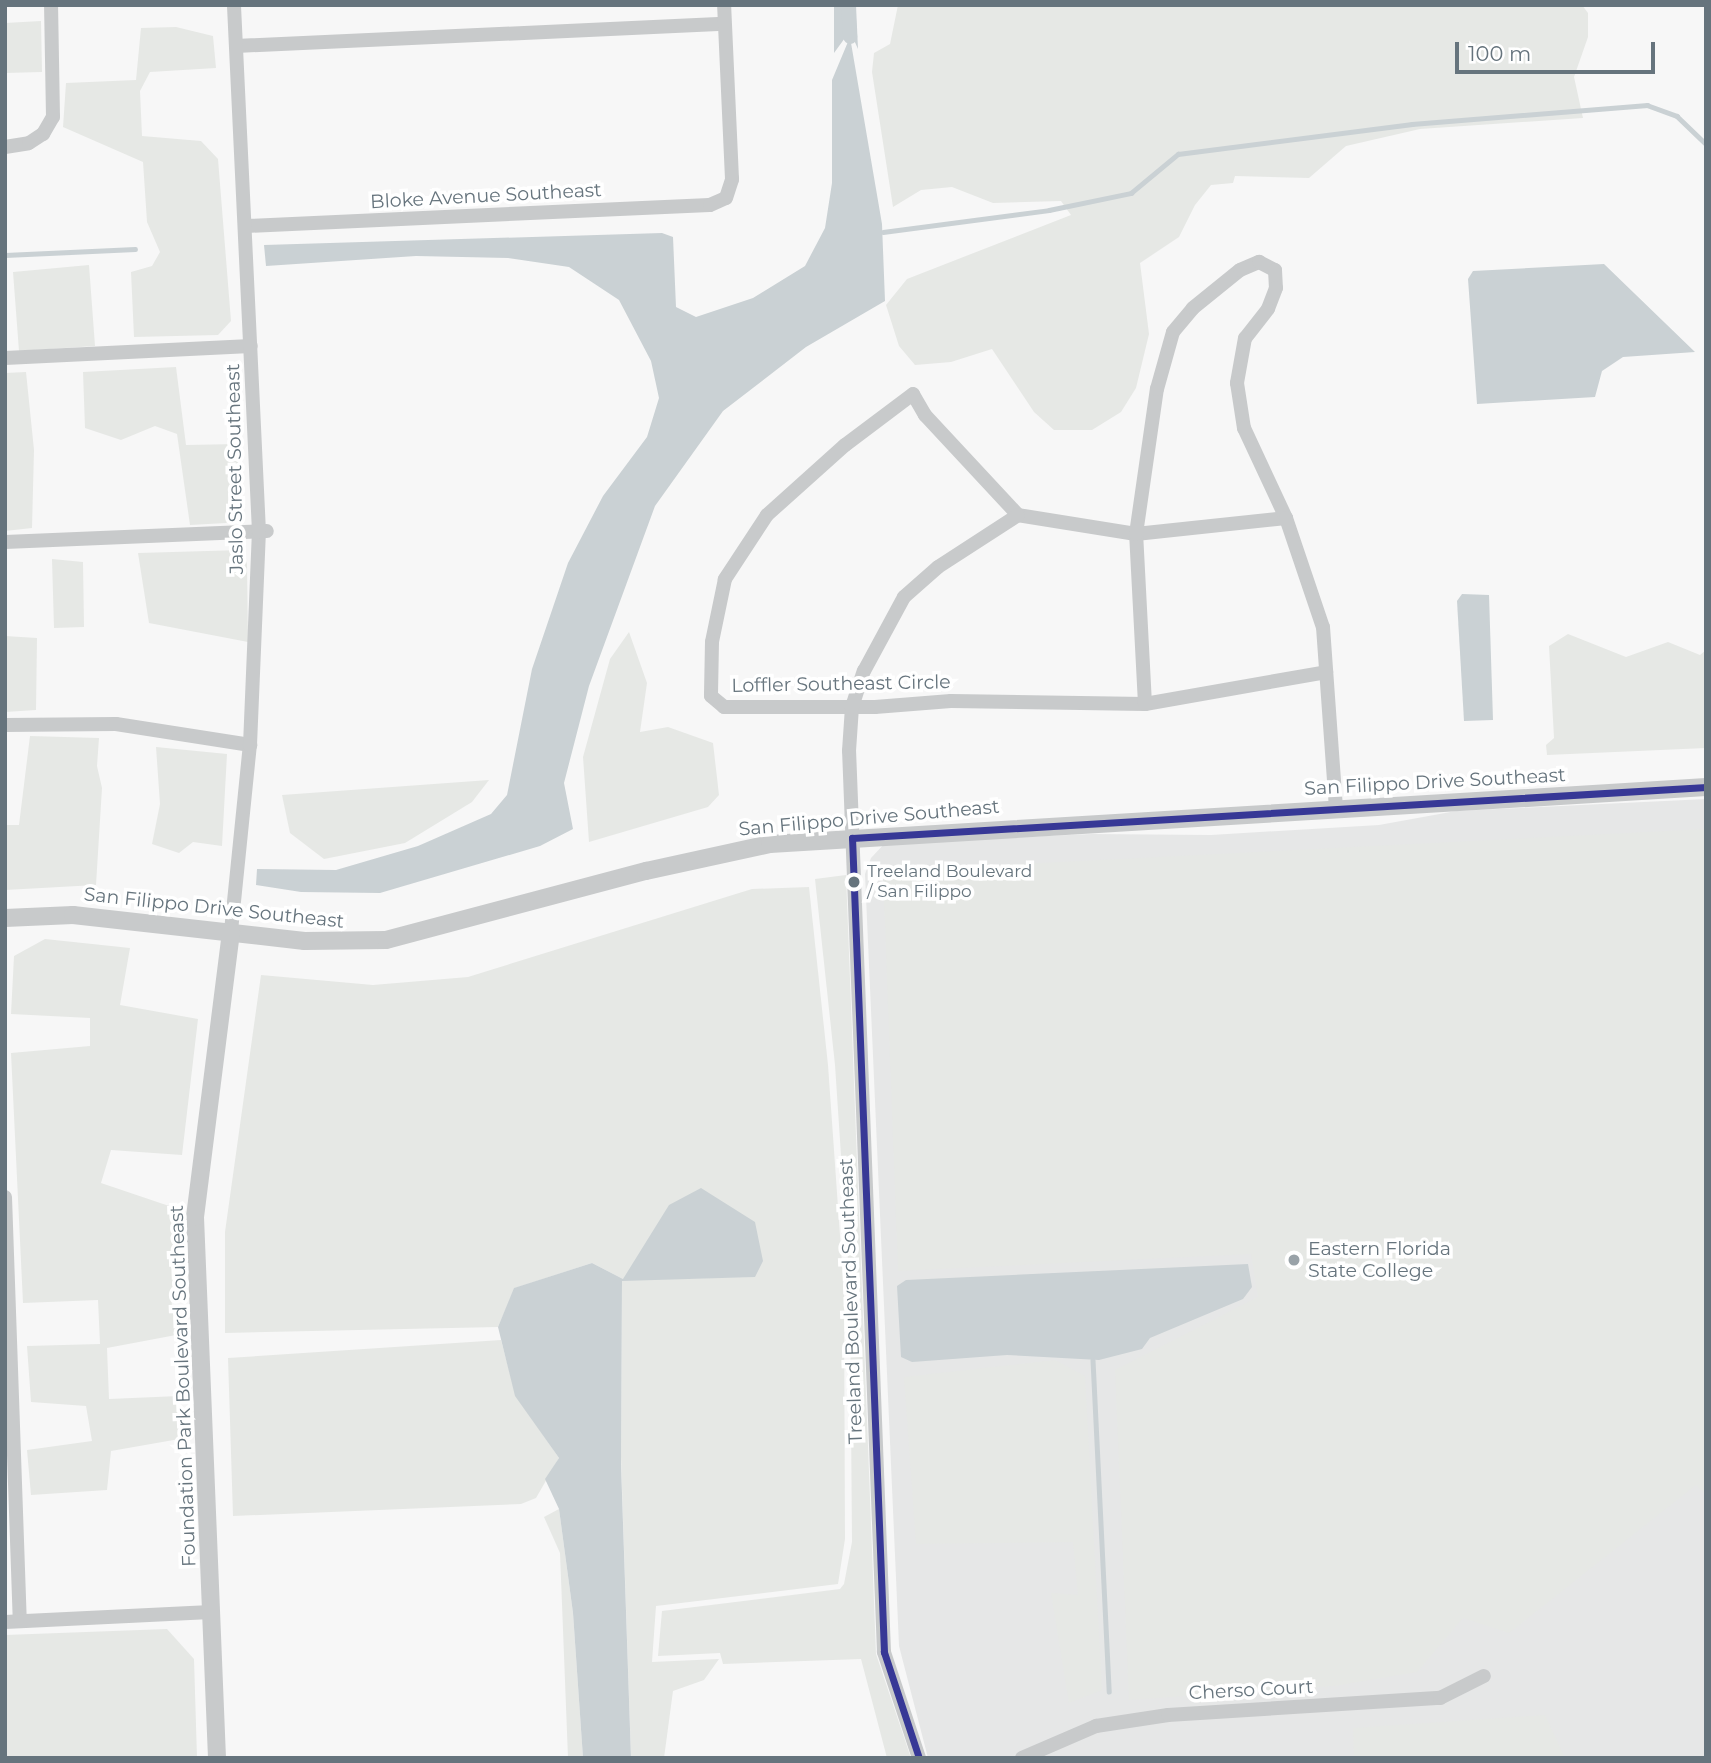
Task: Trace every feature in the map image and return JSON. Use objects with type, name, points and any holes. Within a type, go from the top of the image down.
[{"type":"street","points":[[5,148],[29,143],[43,134],[53,117],[51,5]]},
{"type":"street","name":"Jaslo Street Southeast","points":[[231,932],[250,746],[263,532],[233,5]]},
{"type":"street","points":[[236,46],[724,24],[724,5]]},
{"type":"street","name":"Bloke Avenue Southeast","points":[[246,226],[710,205],[726,198],[732,179],[724,24]]},
{"type":"street","points":[[1145,704],[1136,534],[1157,389],[1173,331],[1193,308],[1240,270],[1259,262],[1275,270],[1276,288],[1268,309],[1245,338],[1237,383],[1244,428],[1286,518],[1323,627],[1336,809]]},
{"type":"street","points":[[5,358],[251,346]]},
{"type":"street","name":"Loffler Southeast Circle","points":[[1018,515],[925,415],[913,394],[845,445],[766,515],[725,579],[712,642],[711,696],[724,708],[852,707],[951,701],[1145,704],[1326,672]]},
{"type":"street","points":[[1018,515],[1136,534],[1286,518]]},
{"type":"street","name":"Treeland Boulevard Southeast","points":[[919,1758],[884,1652],[852,838],[852,707],[864,671],[904,597],[938,567],[1018,515]]},
{"type":"street","points":[[5,542],[263,532]]},
{"type":"street","points":[[5,725],[116,724],[250,746]]},
{"type":"street","name":"San Filippo Drive Southeast","points":[[5,918],[73,915],[304,941],[386,940],[723,852],[852,838],[1706,787]]},
{"type":"street","name":"Foundation Park Boulevard Southeast","points":[[217,1758],[195,1217],[231,932]]},
{"type":"street","points":[[5,1197],[13,1621],[211,1612]]},
{"type":"street","name":"Cherso Court","points":[[1022,1758],[1096,1726],[1168,1715],[1440,1698],[1484,1676]]},
{"type":"shaded area","points":[[834,5],[856,5],[858,49],[850,31],[834,53]]},
{"type":"shaded area","points":[[898,5],[1582,5],[1588,13],[1588,37],[1574,77],[1583,118],[1420,129],[1346,146],[1309,178],[1235,176],[1233,183],[1211,185],[1195,205],[1179,237],[1140,263],[1149,334],[1136,388],[1121,412],[1092,430],[1054,430],[1034,412],[992,349],[951,362],[915,365],[899,346],[886,305],[907,279],[1071,215],[1061,201],[993,203],[952,187],[921,190],[893,207],[872,72],[874,53],[890,44]]},
{"type":"shaded area","points":[[41,21],[42,72],[5,73],[5,23]]},
{"type":"shaded area","points":[[176,27],[213,36],[216,68],[150,72],[140,91],[142,136],[201,141],[218,159],[231,321],[218,335],[134,337],[131,272],[152,266],[160,252],[147,222],[143,162],[63,127],[66,83],[136,80],[141,28]]},
{"type":"shaded area","points":[[850,37],[882,224],[885,301],[806,347],[723,411],[655,506],[589,686],[564,783],[573,829],[540,846],[380,893],[301,892],[256,885],[257,869],[336,870],[418,846],[491,814],[507,795],[532,669],[568,563],[603,496],[647,437],[659,398],[651,361],[619,300],[569,267],[508,258],[416,256],[266,266],[264,245],[662,233],[673,237],[676,307],[696,317],[753,298],[805,266],[825,228],[832,183],[832,80]]},
{"type":"shaded area","points":[[1604,264],[1695,352],[1623,357],[1602,371],[1595,397],[1477,404],[1468,279],[1473,271]]},
{"type":"shaded area","points":[[89,265],[95,346],[19,351],[13,272]]},
{"type":"shaded area","points":[[176,367],[186,445],[238,444],[239,514],[226,523],[190,525],[177,434],[155,426],[121,440],[85,428],[83,372]]},
{"type":"shaded area","points":[[26,372],[34,450],[32,528],[5,531],[5,373]]},
{"type":"shaded area","points":[[242,550],[247,564],[248,642],[149,623],[138,553]]},
{"type":"shaded area","points":[[52,559],[83,562],[84,627],[54,628]]},
{"type":"shaded area","points":[[1462,594],[1489,595],[1493,720],[1464,721],[1457,601]]},
{"type":"shaded area","points":[[629,632],[647,683],[640,732],[668,727],[713,743],[719,795],[708,807],[589,842],[583,757],[610,659]]},
{"type":"shaded area","points":[[1568,634],[1626,657],[1668,642],[1700,655],[1706,650],[1706,748],[1547,755],[1546,745],[1554,738],[1549,646]]},
{"type":"shaded area","points":[[5,636],[37,638],[36,710],[5,712]]},
{"type":"shaded area","points":[[30,736],[99,738],[97,766],[102,788],[96,885],[5,890],[5,825],[19,825]]},
{"type":"shaded area","points":[[156,747],[227,754],[222,846],[193,842],[179,853],[152,844],[160,804]]},
{"type":"shaded area","points":[[489,780],[472,802],[405,843],[324,859],[290,833],[282,795]]},
{"type":"shaded area","name":"Eastern Florida State College","points":[[1706,799],[1706,1758],[928,1758],[899,1646],[865,874],[871,858],[885,843],[1092,834],[1211,835],[1379,825],[1456,811]]},
{"type":"shaded area","name":"Eastern Florida State College","points":[[1706,829],[1706,1495],[1696,1485],[1509,1633],[1463,1618],[1417,1672],[1334,1686],[1129,1700],[1115,1370],[1258,1297],[1251,1254],[898,1271],[883,871]]},
{"type":"shaded area","points":[[846,875],[876,1654],[911,1758],[887,1758],[861,1659],[723,1664],[720,1653],[658,1656],[662,1611],[840,1589],[844,1584],[852,1542],[850,1291],[835,1065],[815,879]]},
{"type":"shaded area","points":[[809,887],[828,1065],[844,1292],[845,1539],[838,1584],[656,1606],[652,1662],[719,1659],[704,1680],[673,1691],[664,1758],[631,1758],[621,1459],[622,1280],[755,1277],[623,1279],[592,1263],[515,1288],[498,1327],[225,1333],[225,1232],[261,975],[373,985],[468,977],[752,889]]},
{"type":"shaded area","points":[[45,939],[130,948],[120,1005],[198,1019],[182,1155],[111,1150],[101,1183],[178,1209],[183,1276],[171,1298],[176,1335],[107,1348],[109,1399],[179,1396],[185,1438],[111,1451],[107,1490],[31,1495],[27,1450],[92,1441],[86,1406],[31,1402],[27,1346],[100,1344],[98,1300],[23,1303],[11,1053],[90,1046],[90,1018],[11,1014],[14,956]]},
{"type":"shaded area","points":[[701,1188],[755,1222],[763,1261],[755,1277],[622,1281],[621,1464],[631,1758],[583,1758],[573,1613],[559,1509],[545,1479],[559,1458],[515,1396],[498,1327],[514,1288],[592,1263],[623,1279],[669,1205]]},
{"type":"shaded area","points":[[1248,1264],[1252,1287],[1243,1299],[1150,1338],[1142,1349],[1099,1360],[1007,1355],[912,1362],[901,1357],[897,1286],[906,1280]]},
{"type":"shaded area","points":[[501,1340],[516,1396],[559,1458],[536,1498],[521,1504],[233,1516],[228,1358]]},
{"type":"shaded area","points":[[1055,1360],[1085,1376],[1102,1690],[1069,1703],[1051,1593],[1078,1595],[1073,1542],[916,1544],[904,1377]]},
{"type":"shaded area","points":[[559,1509],[573,1613],[583,1758],[568,1758],[560,1553],[544,1517]]},
{"type":"shaded area","points":[[167,1629],[194,1659],[197,1758],[5,1758],[5,1635]]},
{"type":"shaded area","points":[[1545,1715],[1565,1758],[1354,1758],[1353,1728]]},
{"type":"waterway","points":[[848,5],[850,37]]},
{"type":"waterway","points":[[883,232],[1049,210],[1131,193],[1178,154],[1412,124],[1647,105],[1677,116],[1706,144]]},
{"type":"waterway","points":[[5,255],[135,249]]},
{"type":"waterway","points":[[1093,1360],[1109,1692]]},
{"type":"transit line","points":[[919,1758],[884,1652],[852,838],[1706,787]]},
{"type":"place","name":"Treeland Boulevard / San Filippo","points":[[854,882]]},
{"type":"place","name":"Eastern Florida State College","points":[[1294,1260]]}]
